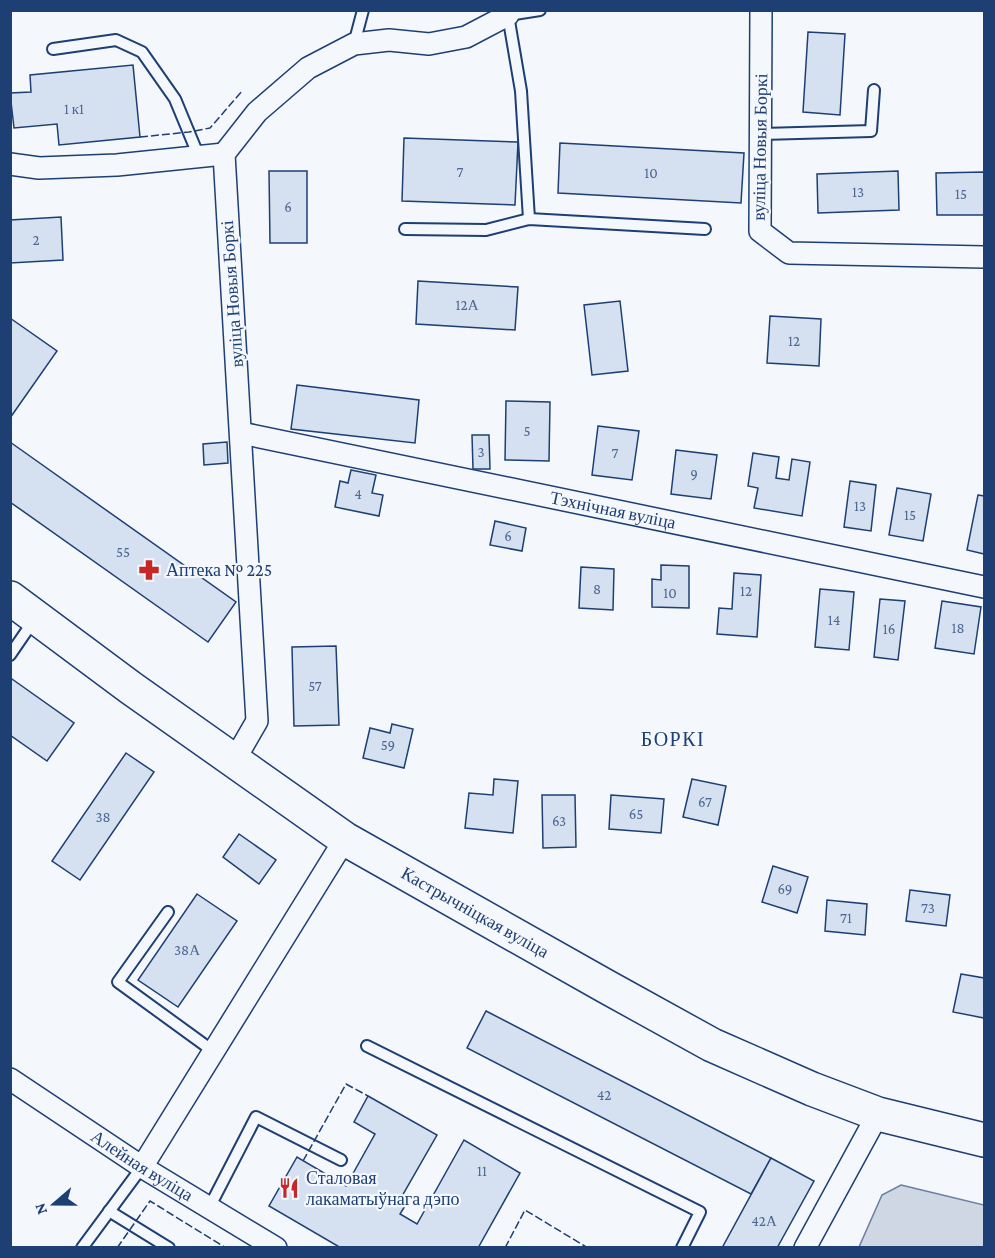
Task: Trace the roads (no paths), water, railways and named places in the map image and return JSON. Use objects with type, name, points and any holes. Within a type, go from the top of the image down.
[{"type":"main road","name":"Кастрычніцкая вуліца","points":[[10,598],[131,688],[345,839],[597,982],[712,1045],[812,1089],[878,1114],[984,1140]]},
{"type":"street","name":"вуліца Новыя Боркі","points":[[761,10],[760,231],[789,252],[984,257]]},
{"type":"street","points":[[10,164],[39,168],[117,165],[224,154],[257,112],[308,68],[354,44],[389,40],[429,44],[466,37],[507,13]]},
{"type":"street","name":"вуліца Новыя Боркі","points":[[224,154],[257,721],[234,761]]},
{"type":"street","name":"Тэхнічная вуліца","points":[[241,433],[984,587]]},
{"type":"street","points":[[142,1167],[345,839]]},
{"type":"street","name":"Алейная вуліца","points":[[10,1079],[142,1167],[276,1248]]},
{"type":"street","points":[[805,1248],[878,1114]]},
{"type":"lane","points":[[354,44],[363,10]]},
{"type":"lane","points":[[529,219],[521,91],[507,13],[540,10]]},
{"type":"lane","points":[[53,49],[116,40],[142,52],[175,99],[199,157]]},
{"type":"lane","points":[[760,134],[872,131],[874,90]]},
{"type":"lane","points":[[405,229],[486,230],[529,219],[705,229]]},
{"type":"lane","points":[[10,655],[36,617]]},
{"type":"lane","points":[[168,912],[118,982],[213,1051]]},
{"type":"lane","points":[[368,1046],[700,1212],[682,1248]]},
{"type":"lane","points":[[209,1208],[256,1117],[341,1160]]},
{"type":"lane","points":[[82,1248],[142,1167]]},
{"type":"lane","points":[[109,1211],[169,1248]]},
{"type":"place","name":"Аптека № 225","points":[[149,570]]},
{"type":"place","name":"Сталовая лакаматыўнага дэпо","points":[[289,1188]]},
{"type":"district","name":"БОРКІ","points":[[673,739]]}]
